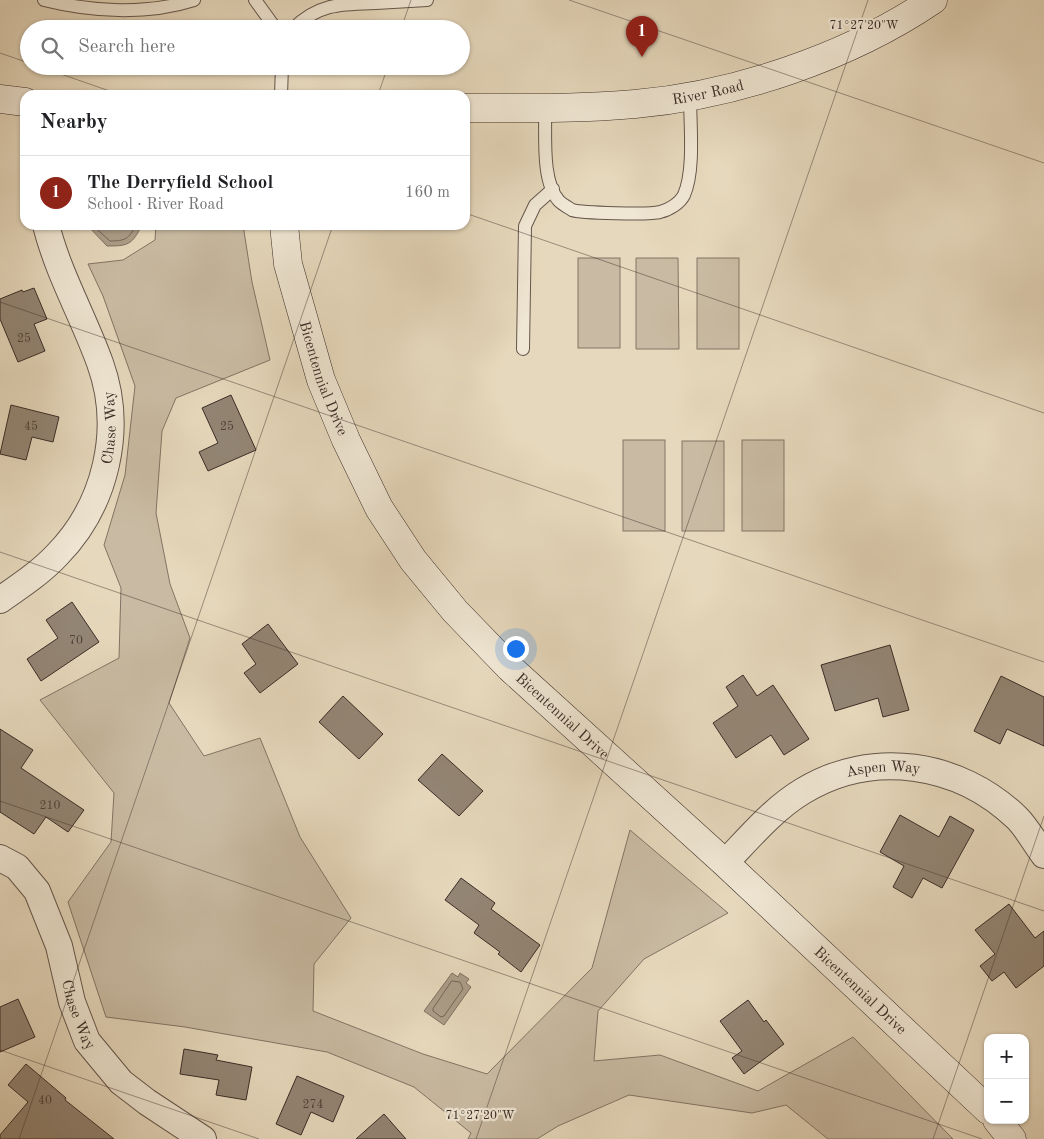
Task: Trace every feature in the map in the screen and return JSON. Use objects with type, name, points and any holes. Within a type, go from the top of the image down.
[{"type":"street","name":"River Road","points":[[470,108],[545,108],[637,104],[734,88],[792,69],[847,47],[884,29],[932,0]]},
{"type":"street","points":[[0,98],[20,101]]},
{"type":"street","name":"Chase Way","points":[[0,600],[36,575],[76,533],[92,507],[103,480],[109,452],[108,391],[100,363],[52,249],[47,230]]},
{"type":"street","name":"Bicentennial Drive","points":[[285,230],[288,264],[321,380],[346,440],[379,508],[412,560],[455,611],[510,668],[725,863],[984,1106]]},
{"type":"street","name":"Aspen Way","points":[[725,863],[779,809],[802,792],[827,778],[855,769],[884,766],[913,767],[970,785],[995,800],[1018,819],[1044,854]]},
{"type":"street","name":"Chase Way","points":[[0,858],[17,867],[37,891],[59,946],[72,1002],[87,1042],[121,1082],[147,1102],[203,1139]]},
{"type":"street","points":[[999,1124],[1012,1139]]},
{"type":"lane","points":[[44,0],[87,7],[129,9],[157,8],[194,0]]},
{"type":"lane","points":[[255,0],[269,20]]},
{"type":"lane","points":[[302,20],[320,10],[338,4],[427,0]]},
{"type":"lane","points":[[281,90],[282,75]]},
{"type":"lane","points":[[545,108],[547,174],[560,202],[572,210],[588,212],[659,213],[673,207],[683,197],[690,170],[690,96]]},
{"type":"lane","points":[[523,349],[525,226],[535,205],[553,189]]},
{"type":"shaded area","points":[[156,230],[244,230],[252,282],[270,360],[176,398],[162,431],[156,513],[170,584],[190,638],[169,703],[204,756],[260,738],[300,837],[351,918],[314,964],[313,1011],[423,1054],[487,1074],[592,968],[630,830],[728,913],[644,959],[598,1011],[594,1061],[660,1055],[758,1091],[853,1037],[953,1139],[828,1139],[786,1105],[752,1113],[629,1095],[558,1126],[537,1139],[468,1139],[471,1133],[414,1087],[327,1052],[185,1027],[106,1017],[68,902],[111,842],[114,793],[40,700],[119,658],[121,588],[104,545],[125,475],[135,386],[103,296],[88,264],[123,260],[155,240]]},
{"type":"shaded area","points":[[578,258],[620,258],[620,348],[578,348]]},
{"type":"shaded area","points":[[636,258],[678,258],[679,349],[636,349]]},
{"type":"shaded area","points":[[697,258],[739,258],[739,349],[697,349]]},
{"type":"shaded area","points":[[623,440],[665,440],[665,531],[623,531]]},
{"type":"shaded area","points":[[742,440],[784,440],[784,531],[742,531]]},
{"type":"shaded area","points":[[682,441],[724,441],[724,531],[682,531]]},
{"type":"water","points":[[92,230],[139,230],[135,237],[125,245],[107,246]]},
{"type":"water","points":[[452,973],[458,977],[460,973],[469,979],[466,983],[471,987],[444,1025],[424,1011]]},
{"type":"building","points":[[34,288],[47,319],[34,324],[45,351],[18,362],[0,319],[0,299],[22,290],[23,292]]},
{"type":"building","points":[[231,395],[256,450],[208,471],[199,452],[218,443],[202,408]]},
{"type":"building","points":[[11,405],[59,417],[53,442],[32,437],[26,460],[0,454]]},
{"type":"building","points":[[72,602],[99,642],[41,681],[27,659],[58,638],[46,620]]},
{"type":"building","points":[[268,624],[298,664],[260,693],[244,673],[256,664],[242,644]]},
{"type":"building","points":[[890,645],[909,710],[883,717],[878,698],[835,711],[821,665]]},
{"type":"building","points":[[743,675],[757,696],[773,685],[809,739],[784,755],[771,735],[736,758],[713,723],[738,706],[726,687]]},
{"type":"building","points":[[1001,676],[1044,697],[1044,746],[1007,729],[1000,744],[974,731]]},
{"type":"building","points":[[343,696],[383,734],[359,759],[319,722]]},
{"type":"building","points":[[0,729],[33,750],[21,768],[84,810],[68,832],[46,817],[34,834],[0,812]]},
{"type":"building","points":[[442,754],[483,791],[459,816],[418,780]]},
{"type":"building","points":[[900,815],[939,837],[950,816],[974,830],[942,888],[923,878],[912,898],[893,887],[904,866],[880,852]]},
{"type":"building","points":[[461,878],[495,903],[491,909],[540,945],[521,972],[498,954],[500,952],[474,933],[479,925],[445,900]]},
{"type":"building","points":[[1009,904],[1035,938],[1044,931],[1044,966],[1016,988],[1004,972],[992,981],[980,966],[995,954],[975,930]]},
{"type":"building","points":[[18,999],[35,1037],[0,1052],[0,1007]]},
{"type":"building","points":[[748,1000],[764,1022],[766,1020],[784,1044],[744,1074],[732,1058],[742,1051],[720,1021]]},
{"type":"building","points":[[184,1049],[218,1055],[216,1060],[252,1067],[246,1100],[216,1095],[219,1080],[180,1074]]},
{"type":"building","points":[[26,1064],[66,1098],[65,1100],[114,1139],[0,1139],[0,1135],[28,1102],[8,1085]]},
{"type":"building","points":[[297,1076],[344,1096],[333,1122],[311,1112],[301,1135],[276,1124]]},
{"type":"building","points":[[384,1114],[406,1139],[356,1139]]},
{"type":"place","name":"The Derryfield School","points":[[642,57]]}]
